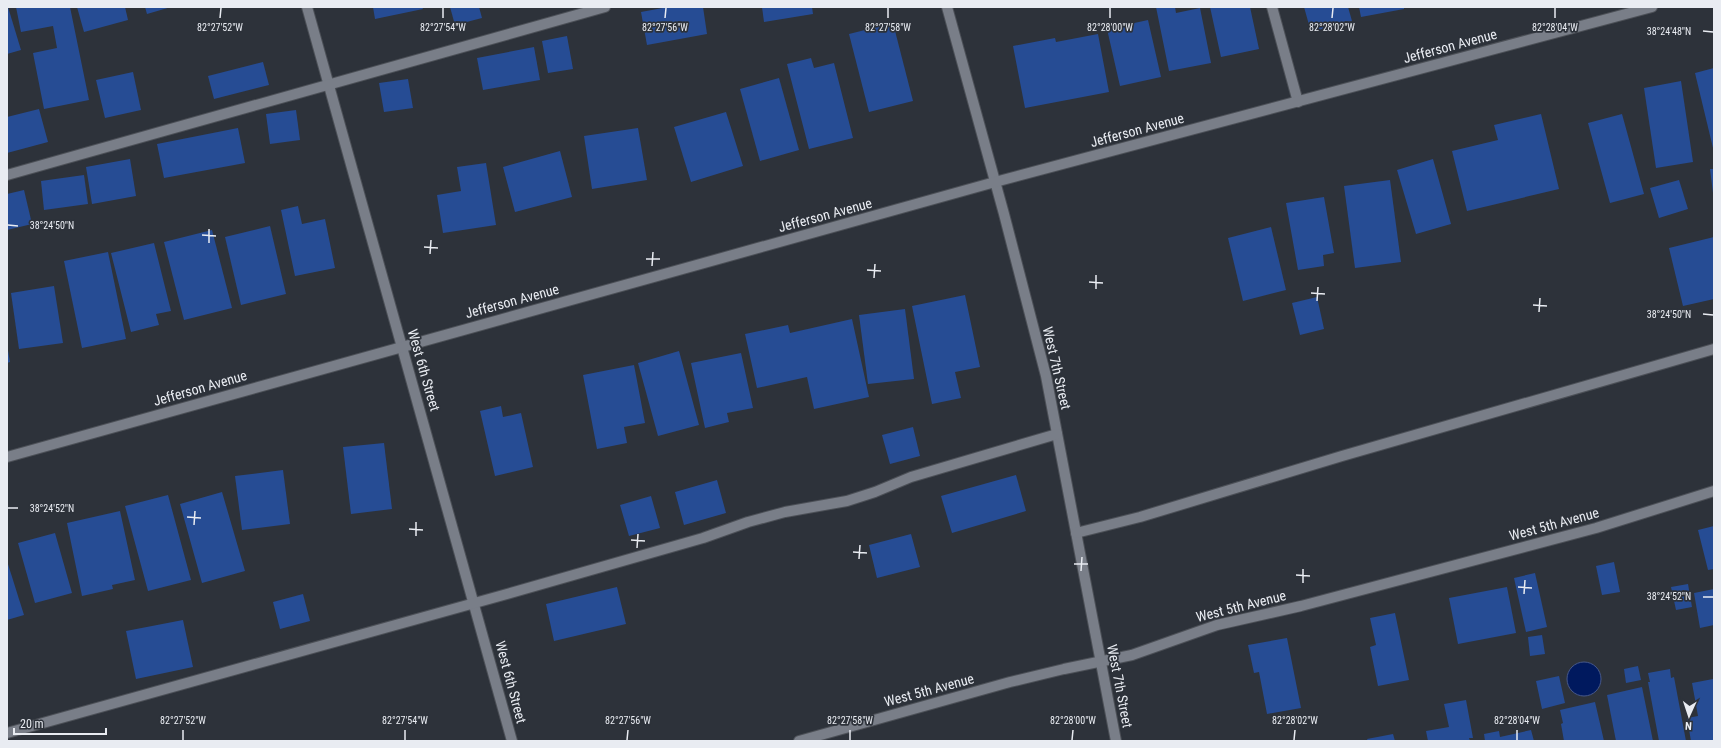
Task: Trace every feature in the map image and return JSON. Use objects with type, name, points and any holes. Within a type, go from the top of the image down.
[{"type":"street","name":"West 6th Street","points":[[307,7],[475,603],[512,741]]},
{"type":"street","points":[[7,174],[605,7]]},
{"type":"street","name":"West 7th Street","points":[[947,7],[1046,376],[1116,741]]},
{"type":"street","points":[[1272,7],[1298,102]]},
{"type":"street","name":"Jefferson Avenue","points":[[7,457],[995,182],[1652,7]]},
{"type":"street","points":[[1076,532],[1140,516],[1714,349]]},
{"type":"street","points":[[7,732],[475,603],[702,538],[763,518],[785,512],[847,501],[875,492],[911,476],[1057,434]]},
{"type":"street","name":"West 5th Avenue","points":[[799,741],[1010,682],[1132,655],[1217,625],[1301,606],[1588,530],[1714,491]]},
{"type":"shaded area","points":[[1581,662],[1587,662],[1591,663],[1598,669],[1601,679],[1600,686],[1594,693],[1587,696],[1581,696],[1577,695],[1570,689],[1567,682],[1567,676],[1568,672],[1574,665]]},
{"type":"building","points":[[7,7],[21,50],[7,54]]},
{"type":"building","points":[[16,7],[70,7],[89,100],[44,109],[33,53],[57,48],[53,26],[21,32]]},
{"type":"building","points":[[77,7],[125,7],[128,20],[84,32]]},
{"type":"building","points":[[145,7],[171,7],[147,14]]},
{"type":"building","points":[[373,7],[422,7],[423,9],[375,19]]},
{"type":"building","points":[[450,7],[479,7],[482,18],[455,25]]},
{"type":"building","points":[[668,7],[703,7],[707,34],[647,45],[641,12]]},
{"type":"building","points":[[762,7],[812,7],[813,14],[764,22]]},
{"type":"building","points":[[1156,7],[1175,7],[1176,13],[1200,8],[1211,63],[1169,71]]},
{"type":"building","points":[[1210,7],[1250,7],[1259,49],[1221,57]]},
{"type":"building","points":[[1304,7],[1348,7],[1352,21],[1311,32]]},
{"type":"building","points":[[1359,7],[1404,7],[1404,9],[1361,17]]},
{"type":"building","points":[[1148,20],[1161,77],[1120,86],[1107,29]]},
{"type":"building","points":[[893,23],[913,101],[869,112],[849,34]]},
{"type":"building","points":[[1098,34],[1109,92],[1025,108],[1013,46],[1055,38],[1056,42]]},
{"type":"building","points":[[567,36],[573,69],[548,73],[542,41]]},
{"type":"building","points":[[534,47],[540,80],[483,90],[477,58]]},
{"type":"building","points":[[811,58],[814,68],[834,63],[853,138],[809,149],[787,64]]},
{"type":"building","points":[[263,62],[269,85],[214,99],[208,76]]},
{"type":"building","points":[[1714,68],[1714,148],[1713,148],[1695,73]]},
{"type":"building","points":[[133,72],[141,110],[105,118],[96,80]]},
{"type":"building","points":[[779,78],[799,150],[760,161],[740,89]]},
{"type":"building","points":[[408,79],[413,108],[384,112],[379,83]]},
{"type":"building","points":[[1681,81],[1693,162],[1656,168],[1644,88]]},
{"type":"building","points":[[39,109],[48,142],[7,153],[7,117]]},
{"type":"building","points":[[296,110],[300,140],[270,144],[266,114]]},
{"type":"building","points":[[726,112],[743,166],[691,182],[674,127]]},
{"type":"building","points":[[1541,114],[1559,189],[1467,211],[1452,151],[1498,140],[1494,125]]},
{"type":"building","points":[[1622,114],[1644,194],[1610,203],[1588,123]]},
{"type":"building","points":[[238,128],[245,163],[164,178],[157,144]]},
{"type":"building","points":[[638,128],[647,180],[592,189],[584,136]]},
{"type":"building","points":[[560,151],[572,197],[515,212],[503,167]]},
{"type":"building","points":[[130,159],[136,196],[92,204],[86,167]]},
{"type":"building","points":[[1433,159],[1451,224],[1416,234],[1397,170]]},
{"type":"building","points":[[486,163],[496,225],[443,233],[437,195],[461,191],[457,167]]},
{"type":"building","points":[[1710,169],[1714,169],[1714,193],[1713,193]]},
{"type":"building","points":[[84,175],[88,204],[44,210],[41,181]]},
{"type":"building","points":[[1390,180],[1401,262],[1355,268],[1344,186]]},
{"type":"building","points":[[1679,180],[1688,209],[1659,218],[1650,188]]},
{"type":"building","points":[[24,190],[32,224],[7,230],[7,194]]},
{"type":"building","points":[[1324,197],[1334,253],[1323,255],[1324,266],[1298,270],[1286,203]]},
{"type":"building","points":[[298,206],[302,224],[325,219],[335,268],[295,276],[281,210]]},
{"type":"building","points":[[270,226],[286,294],[241,305],[225,237]]},
{"type":"building","points":[[1271,227],[1286,290],[1243,301],[1228,238]]},
{"type":"building","points":[[212,230],[232,308],[184,320],[164,242]]},
{"type":"building","points":[[1714,237],[1714,299],[1683,306],[1669,248]]},
{"type":"building","points":[[154,243],[171,311],[156,314],[159,325],[131,332],[111,253]]},
{"type":"building","points":[[108,252],[126,339],[82,348],[64,261]]},
{"type":"building","points":[[54,286],[63,343],[19,349],[11,293]]},
{"type":"building","points":[[965,295],[980,367],[955,372],[961,398],[932,404],[912,306]]},
{"type":"building","points":[[1317,297],[1324,329],[1300,335],[1292,303]]},
{"type":"building","points":[[905,309],[914,379],[868,384],[859,315]]},
{"type":"building","points":[[852,319],[869,397],[814,409],[807,377],[757,388],[745,334],[788,325],[790,333]]},
{"type":"building","points":[[7,345],[10,362],[7,363]]},
{"type":"building","points":[[679,351],[699,425],[658,436],[638,363]]},
{"type":"building","points":[[741,353],[753,408],[727,413],[729,422],[705,428],[691,363]]},
{"type":"building","points":[[634,365],[645,423],[624,427],[627,443],[597,449],[583,375]]},
{"type":"building","points":[[501,406],[503,417],[521,413],[533,467],[495,476],[480,411]]},
{"type":"building","points":[[913,427],[920,456],[890,464],[882,435]]},
{"type":"building","points":[[384,443],[392,509],[351,514],[343,447]]},
{"type":"building","points":[[283,470],[290,524],[242,530],[235,476]]},
{"type":"building","points":[[1016,475],[1026,511],[952,533],[941,496]]},
{"type":"building","points":[[717,480],[726,513],[684,525],[675,492]]},
{"type":"building","points":[[222,492],[245,571],[202,583],[180,504]]},
{"type":"building","points":[[168,495],[191,580],[148,591],[125,506]]},
{"type":"building","points":[[651,496],[660,528],[629,536],[620,505]]},
{"type":"building","points":[[120,511],[135,580],[112,585],[113,589],[82,596],[67,523]]},
{"type":"building","points":[[1714,526],[1714,569],[1708,570],[1698,530]]},
{"type":"building","points":[[55,533],[72,593],[35,603],[18,543]]},
{"type":"building","points":[[911,534],[920,567],[877,578],[869,545]]},
{"type":"building","points":[[7,561],[24,615],[7,620]]},
{"type":"building","points":[[1614,562],[1620,592],[1602,595],[1596,566]]},
{"type":"building","points":[[1535,573],[1547,627],[1526,632],[1514,578]]},
{"type":"building","points":[[1688,584],[1692,607],[1676,610],[1671,587]]},
{"type":"building","points":[[617,587],[626,624],[554,641],[546,604]]},
{"type":"building","points":[[1507,587],[1516,633],[1458,644],[1449,598]]},
{"type":"building","points":[[1714,589],[1714,625],[1700,628],[1694,593]]},
{"type":"building","points":[[303,594],[310,621],[280,629],[273,602]]},
{"type":"building","points":[[1395,613],[1409,680],[1378,686],[1370,647],[1376,645],[1370,618]]},
{"type":"building","points":[[183,620],[193,667],[136,679],[126,631]]},
{"type":"building","points":[[1542,635],[1545,654],[1530,656],[1528,637]]},
{"type":"building","points":[[1287,638],[1301,708],[1267,714],[1259,672],[1254,673],[1248,645]]},
{"type":"building","points":[[1638,666],[1641,680],[1626,683],[1624,669]]},
{"type":"building","points":[[1670,669],[1671,678],[1674,677],[1686,741],[1659,741],[1648,682],[1650,682],[1648,673]]},
{"type":"building","points":[[1559,676],[1565,703],[1542,709],[1536,681]]},
{"type":"building","points":[[1713,679],[1714,741],[1691,741],[1687,718],[1698,716],[1692,683]]},
{"type":"building","points":[[1642,687],[1653,741],[1616,741],[1607,695]]},
{"type":"building","points":[[1466,700],[1473,738],[1469,738],[1470,741],[1428,741],[1426,731],[1449,727],[1444,704]]},
{"type":"building","points":[[1595,702],[1604,741],[1564,741],[1561,724],[1563,723],[1560,710]]},
{"type":"building","points":[[1531,730],[1534,741],[1485,741],[1484,734],[1499,731],[1500,737]]},
{"type":"building","points":[[1393,734],[1395,741],[1368,741],[1367,739]]}]
